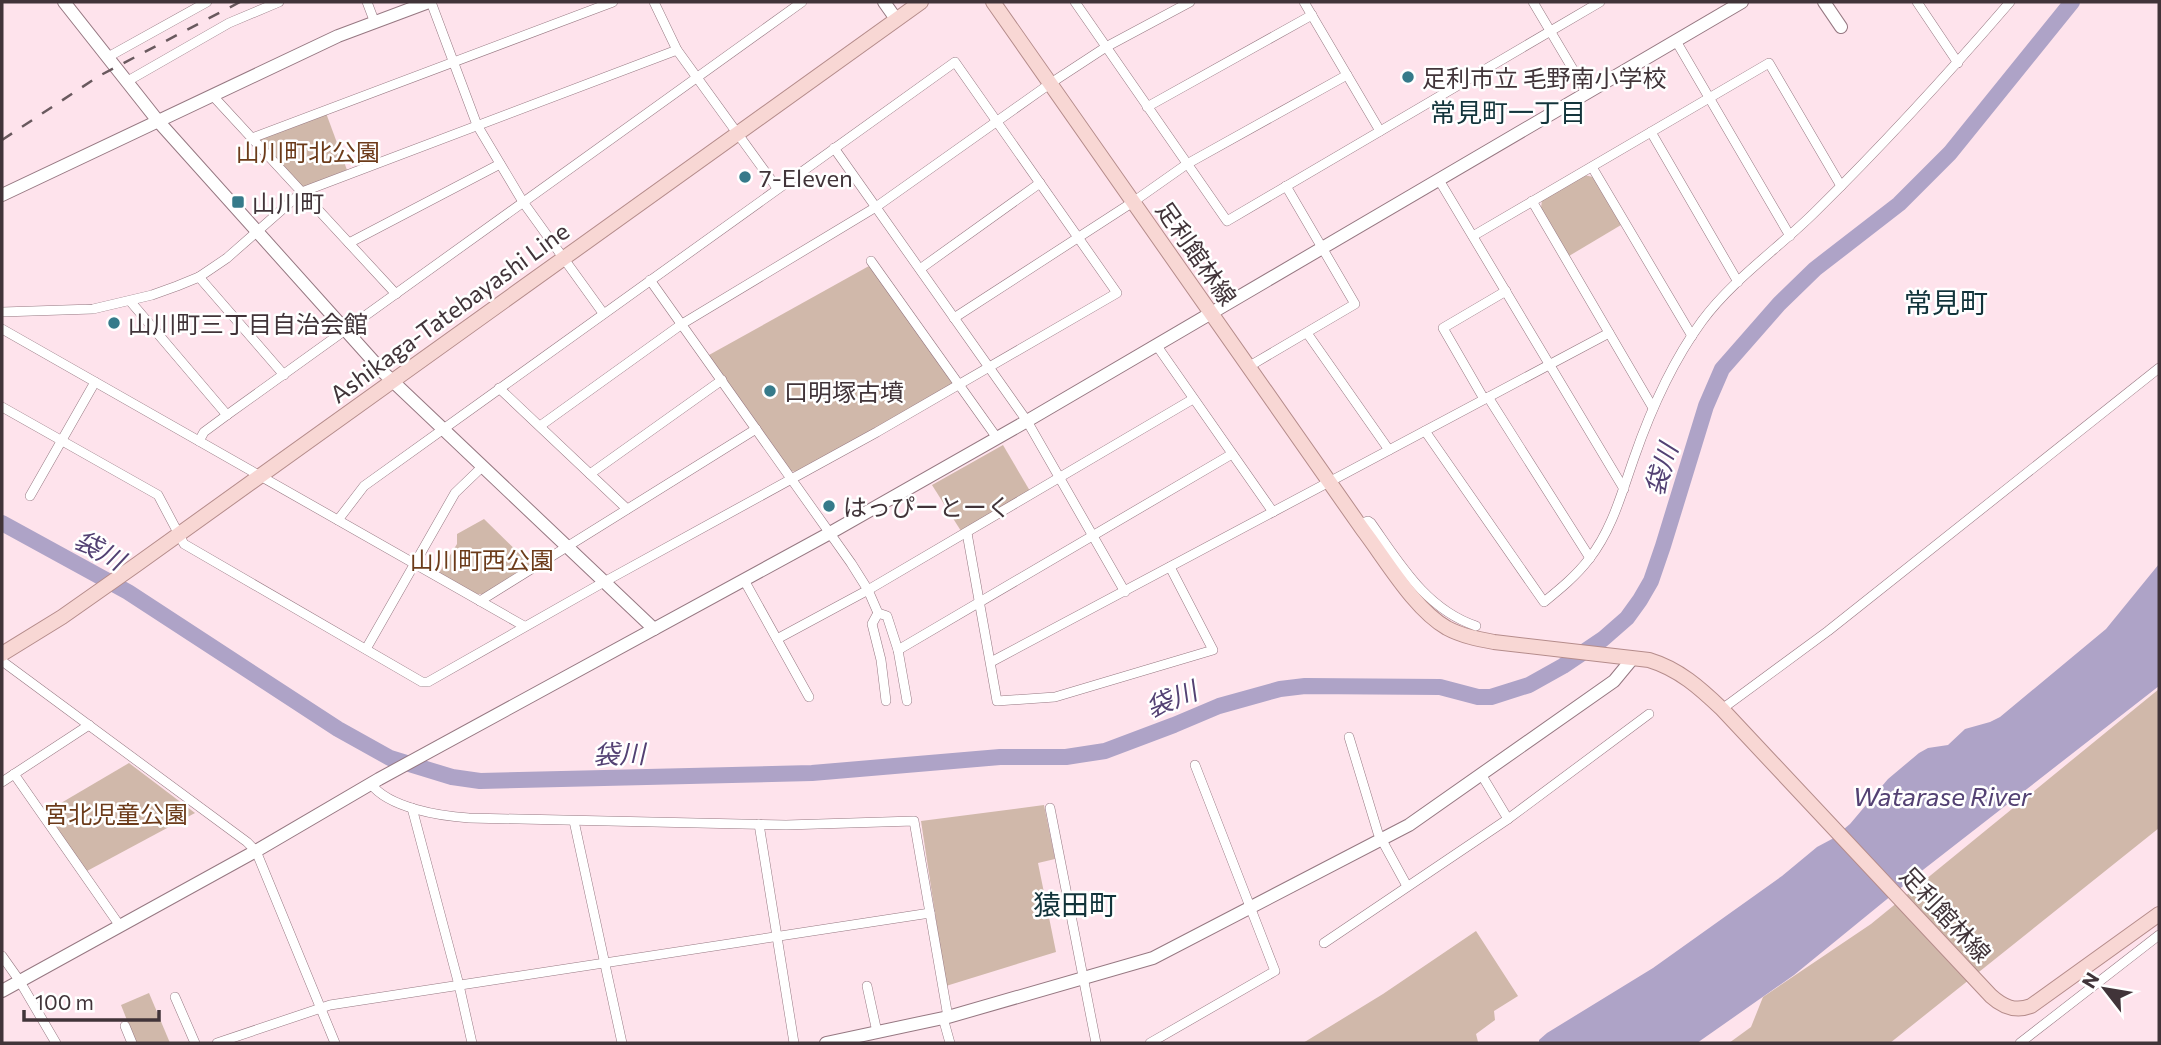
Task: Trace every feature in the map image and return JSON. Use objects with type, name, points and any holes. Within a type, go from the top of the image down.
[{"type":"main road","name":"Ashikaga-Tatebayashi Line","points":[[2,654],[83,603],[920,2]]},
{"type":"main road","name":"足利館林線","points":[[993,2],[1359,524]]},
{"type":"main road","points":[[1359,524],[1418,602],[1446,627],[1494,642],[1658,663],[1681,674],[1726,713]]},
{"type":"main road","name":"足利館林線","points":[[1726,713],[2001,1004],[2018,1009],[2031,1006],[2159,914]]},
{"type":"street","points":[[64,2],[158,121],[392,382],[654,629]]},
{"type":"street","points":[[108,57],[207,2]]},
{"type":"street","points":[[125,82],[229,23],[279,2]]},
{"type":"street","points":[[368,2],[375,23]]},
{"type":"street","points":[[2,195],[338,36],[430,2],[477,125],[523,202],[603,313]]},
{"type":"street","points":[[251,138],[613,2]]},
{"type":"street","points":[[654,2],[677,50],[777,188]]},
{"type":"street","points":[[199,441],[204,432],[802,2]]},
{"type":"street","points":[[884,2],[896,19]]},
{"type":"street","points":[[1075,2],[1227,221],[1600,2]]},
{"type":"street","points":[[540,426],[682,324],[876,207],[1106,47],[1191,2]]},
{"type":"street","points":[[1304,2],[1380,131]]},
{"type":"street","points":[[1533,2],[1587,93]]},
{"type":"street","points":[[2,991],[375,781],[830,533],[1157,346],[1742,2]]},
{"type":"street","points":[[1824,2],[1841,27]]},
{"type":"street","points":[[1917,2],[1958,64]]},
{"type":"street","points":[[1425,431],[1544,603],[1590,558],[1605,534],[1658,395],[1710,310],[1841,186],[1958,64],[2010,2]]},
{"type":"street","points":[[1147,107],[1312,15]]},
{"type":"street","points":[[1676,41],[1790,236]]},
{"type":"street","points":[[2,312],[93,309],[130,301],[199,277],[227,258],[302,192],[677,50]]},
{"type":"street","points":[[2,407],[158,495],[184,544],[422,682],[428,682],[1117,293],[955,62],[364,486],[338,520]]},
{"type":"street","points":[[1473,236],[1769,63],[1841,186]]},
{"type":"street","points":[[954,318],[1187,164],[1348,75]]},
{"type":"street","points":[[213,96],[396,293]]},
{"type":"street","points":[[1651,132],[1738,282]]},
{"type":"street","points":[[834,148],[1027,421],[1125,592]]},
{"type":"street","points":[[349,243],[500,164]]},
{"type":"street","points":[[1592,167],[1692,336]]},
{"type":"street","points":[[1439,180],[1624,489]]},
{"type":"street","points":[[920,270],[1040,183]]},
{"type":"street","points":[[1248,367],[1355,304],[1286,186]]},
{"type":"street","points":[[1532,201],[1653,408]]},
{"type":"street","points":[[872,261],[997,438]]},
{"type":"street","points":[[199,277],[284,374]]},
{"type":"street","points":[[650,280],[868,590],[877,613],[872,624],[881,660],[886,701]]},
{"type":"street","points":[[1506,291],[1443,328],[1590,558]]},
{"type":"street","points":[[130,301],[228,415]]},
{"type":"street","points":[[2,329],[524,626]]},
{"type":"street","points":[[1307,332],[1389,450]]},
{"type":"street","points":[[991,662],[1609,333]]},
{"type":"street","points":[[1157,346],[1273,512]]},
{"type":"street","points":[[1726,713],[2159,368]]},
{"type":"street","points":[[590,474],[722,380]]},
{"type":"street","points":[[30,496],[95,382]]},
{"type":"street","points":[[499,388],[627,509]]},
{"type":"street","points":[[777,639],[967,533],[1193,399]]},
{"type":"street","points":[[480,601],[756,429]]},
{"type":"street","points":[[898,650],[1232,454]]},
{"type":"street","points":[[366,649],[455,493],[482,467]]},
{"type":"street","points":[[1359,524],[1368,521],[1371,523],[1408,575],[1431,601],[1454,617],[1476,626]]},
{"type":"street","points":[[967,533],[997,701],[1055,696],[1213,650],[1170,567]]},
{"type":"street","points":[[744,580],[809,697]]},
{"type":"street","points":[[877,613],[887,616],[898,650],[907,701]]},
{"type":"street","points":[[825,1043],[860,1040],[877,1032],[946,1017],[1153,958],[1422,817],[1614,681],[1631,658]]},
{"type":"street","points":[[2,661],[256,850],[335,1043]]},
{"type":"street","points":[[1324,943],[1508,819],[1649,715]]},
{"type":"street","points":[[2,782],[89,725]]},
{"type":"street","points":[[1349,737],[1381,840],[1407,886]]},
{"type":"street","points":[[1150,1043],[1275,971],[1195,765]]},
{"type":"street","points":[[13,774],[120,926]]},
{"type":"street","points":[[1481,774],[1508,819]]},
{"type":"street","points":[[375,781],[379,792],[412,808],[438,815],[469,818],[759,824],[914,821],[950,1043]]},
{"type":"street","points":[[412,808],[472,1043]]},
{"type":"street","points":[[1050,808],[1096,1043]]},
{"type":"street","points":[[574,821],[622,1043]]},
{"type":"street","points":[[759,824],[793,1043]]},
{"type":"street","points":[[217,1043],[242,1039],[320,1007],[930,913]]},
{"type":"street","points":[[2020,1043],[2159,935]]},
{"type":"street","points":[[2,956],[56,1043]]},
{"type":"street","points":[[867,986],[877,1032]]},
{"type":"street","points":[[175,997],[195,1043]]},
{"type":"street","points":[[125,1026],[132,1043]]},
{"type":"green space","name":"山川町北公園","points":[[326,113],[347,170],[303,187],[260,144],[261,137]]},
{"type":"green space","points":[[1584,175],[1593,177],[1621,225],[1569,256],[1541,208],[1542,200]]},
{"type":"green space","points":[[869,266],[954,384],[797,472],[789,471],[709,355]]},
{"type":"green space","points":[[1003,445],[1030,491],[961,531],[932,485]]},
{"type":"green space","name":"山川町西公園","points":[[484,519],[530,564],[484,594],[476,594],[439,573],[457,544],[457,534]]},
{"type":"green space","points":[[2159,689],[2159,828],[1890,1043],[1729,1043],[1751,1027],[1763,997],[1871,924]]},
{"type":"green space","name":"宮北児童公園","points":[[129,763],[195,813],[87,871],[44,813]]},
{"type":"green space","points":[[1044,805],[1055,859],[1038,863],[1056,952],[946,986],[921,821]]},
{"type":"green space","points":[[1476,931],[1518,996],[1494,1011],[1495,1020],[1476,1034],[1478,1042],[1303,1043],[1383,994]]},
{"type":"green space","points":[[149,993],[170,1043],[136,1043],[121,1005]]},
{"type":"water","name":"Watarase River","points":[[2159,564],[2159,686],[1919,873],[1794,975],[1697,1043],[1539,1043],[1547,1033],[1653,968],[1782,876],[1817,847],[1832,839],[1850,824],[1888,779],[1919,753],[1928,748],[1948,745],[1965,729],[2000,717],[2106,629]]},
{"type":"waterway","name":"袋川","points":[[2,523],[128,592],[338,729],[390,758],[452,777],[480,781],[812,773],[1000,757],[1066,757],[1105,751],[1219,706],[1280,689],[1305,686],[1440,687],[1478,697],[1491,697],[1529,685],[1563,666],[1603,639],[1627,618],[1651,581],[1706,406],[1722,369],[1779,304],[1815,269],[1899,204],[1950,153],[2072,2]]},
{"type":"railway","points":[[2,140],[99,76],[240,2]]},
{"type":"place","name":"足利市立 毛野南小学校","points":[[1408,77]]},
{"type":"place","name":"7-Eleven","points":[[745,177]]},
{"type":"place","name":"山川町","points":[[238,202]]},
{"type":"place","name":"山川町三丁目自治会館","points":[[114,323]]},
{"type":"place","name":"口明塚古墳","points":[[770,391]]},
{"type":"place","name":"はっぴーとーく","points":[[829,506]]},
{"type":"district","name":"常見町一丁目","points":[[1508,111]]},
{"type":"district","name":"常見町","points":[[1946,302]]},
{"type":"district","name":"猿田町","points":[[1075,904]]}]
